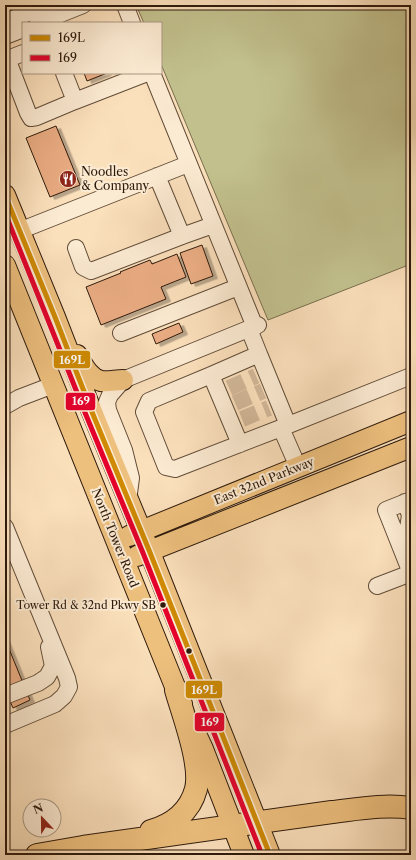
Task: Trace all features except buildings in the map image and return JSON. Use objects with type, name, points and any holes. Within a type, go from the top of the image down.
[{"type":"highway","points":[[84,847],[164,826],[173,821],[190,805],[196,788],[196,767],[193,749],[176,690]]},
{"type":"highway","points":[[36,855],[232,825],[371,807],[411,808]]},
{"type":"main road","points":[[5,195],[149,550],[270,855]]},
{"type":"main road","name":"North Tower Road","points":[[5,265],[176,690],[203,749],[244,855]]},
{"type":"main road","points":[[55,317],[85,369],[92,376],[100,381],[123,380]]},
{"type":"main road","name":"East 32nd Parkway","points":[[116,542],[411,421]]},
{"type":"main road","name":"East 32nd Parkway","points":[[124,561],[411,446]]},
{"type":"street","points":[[5,22],[48,5]]},
{"type":"street","points":[[40,22],[83,5]]},
{"type":"street","points":[[125,5],[132,22]]},
{"type":"street","points":[[5,36],[22,29]]},
{"type":"street","points":[[22,54],[9,61],[28,114],[31,118],[37,117],[144,74]]},
{"type":"street","points":[[64,74],[75,101]]},
{"type":"street","points":[[152,74],[254,327],[261,374],[274,406],[285,427],[298,467]]},
{"type":"street","points":[[20,231],[188,164]]},
{"type":"street","points":[[157,176],[182,236]]},
{"type":"street","points":[[76,248],[83,267],[92,271],[214,225]]},
{"type":"street","points":[[121,333],[238,287]]},
{"type":"street","points":[[128,501],[131,478],[124,450],[108,410],[110,395],[123,380],[254,327]]},
{"type":"street","points":[[259,354],[149,401],[144,412],[166,466],[175,469],[285,427],[411,376]]},
{"type":"street","points":[[211,375],[227,397],[236,421],[240,444]]},
{"type":"street","points":[[5,406],[19,398],[53,385]]},
{"type":"street","points":[[378,586],[411,573],[386,510],[408,501],[410,515],[408,529],[411,537]]},
{"type":"street","points":[[5,527],[60,660],[69,687],[64,696],[55,704],[8,718]]},
{"type":"street","points":[[5,688],[42,674],[45,666],[44,622]]},
{"type":"street","points":[[5,696],[38,683],[47,677],[53,666],[44,622]]},
{"type":"street","points":[[5,706],[10,702],[38,693],[50,684],[57,677],[60,669],[60,660]]},
{"type":"shaded area","points":[[136,5],[411,5],[411,264],[268,320],[162,66],[162,22],[144,22]]},
{"type":"tunnel","points":[[229,388],[256,376]]},
{"type":"tunnel","points":[[235,403],[263,391]]},
{"type":"tunnel","points":[[242,419],[269,408]]},
{"type":"transit line","name":"169L","points":[[5,195],[149,550],[270,855]]},
{"type":"transit line","name":"169","points":[[5,213],[143,553],[262,855]]},
{"type":"place","name":"Noodles & Company","points":[[68,179]]},
{"type":"place","name":"Tower Rd & 32nd Pkwy SB","points":[[163,605]]}]
